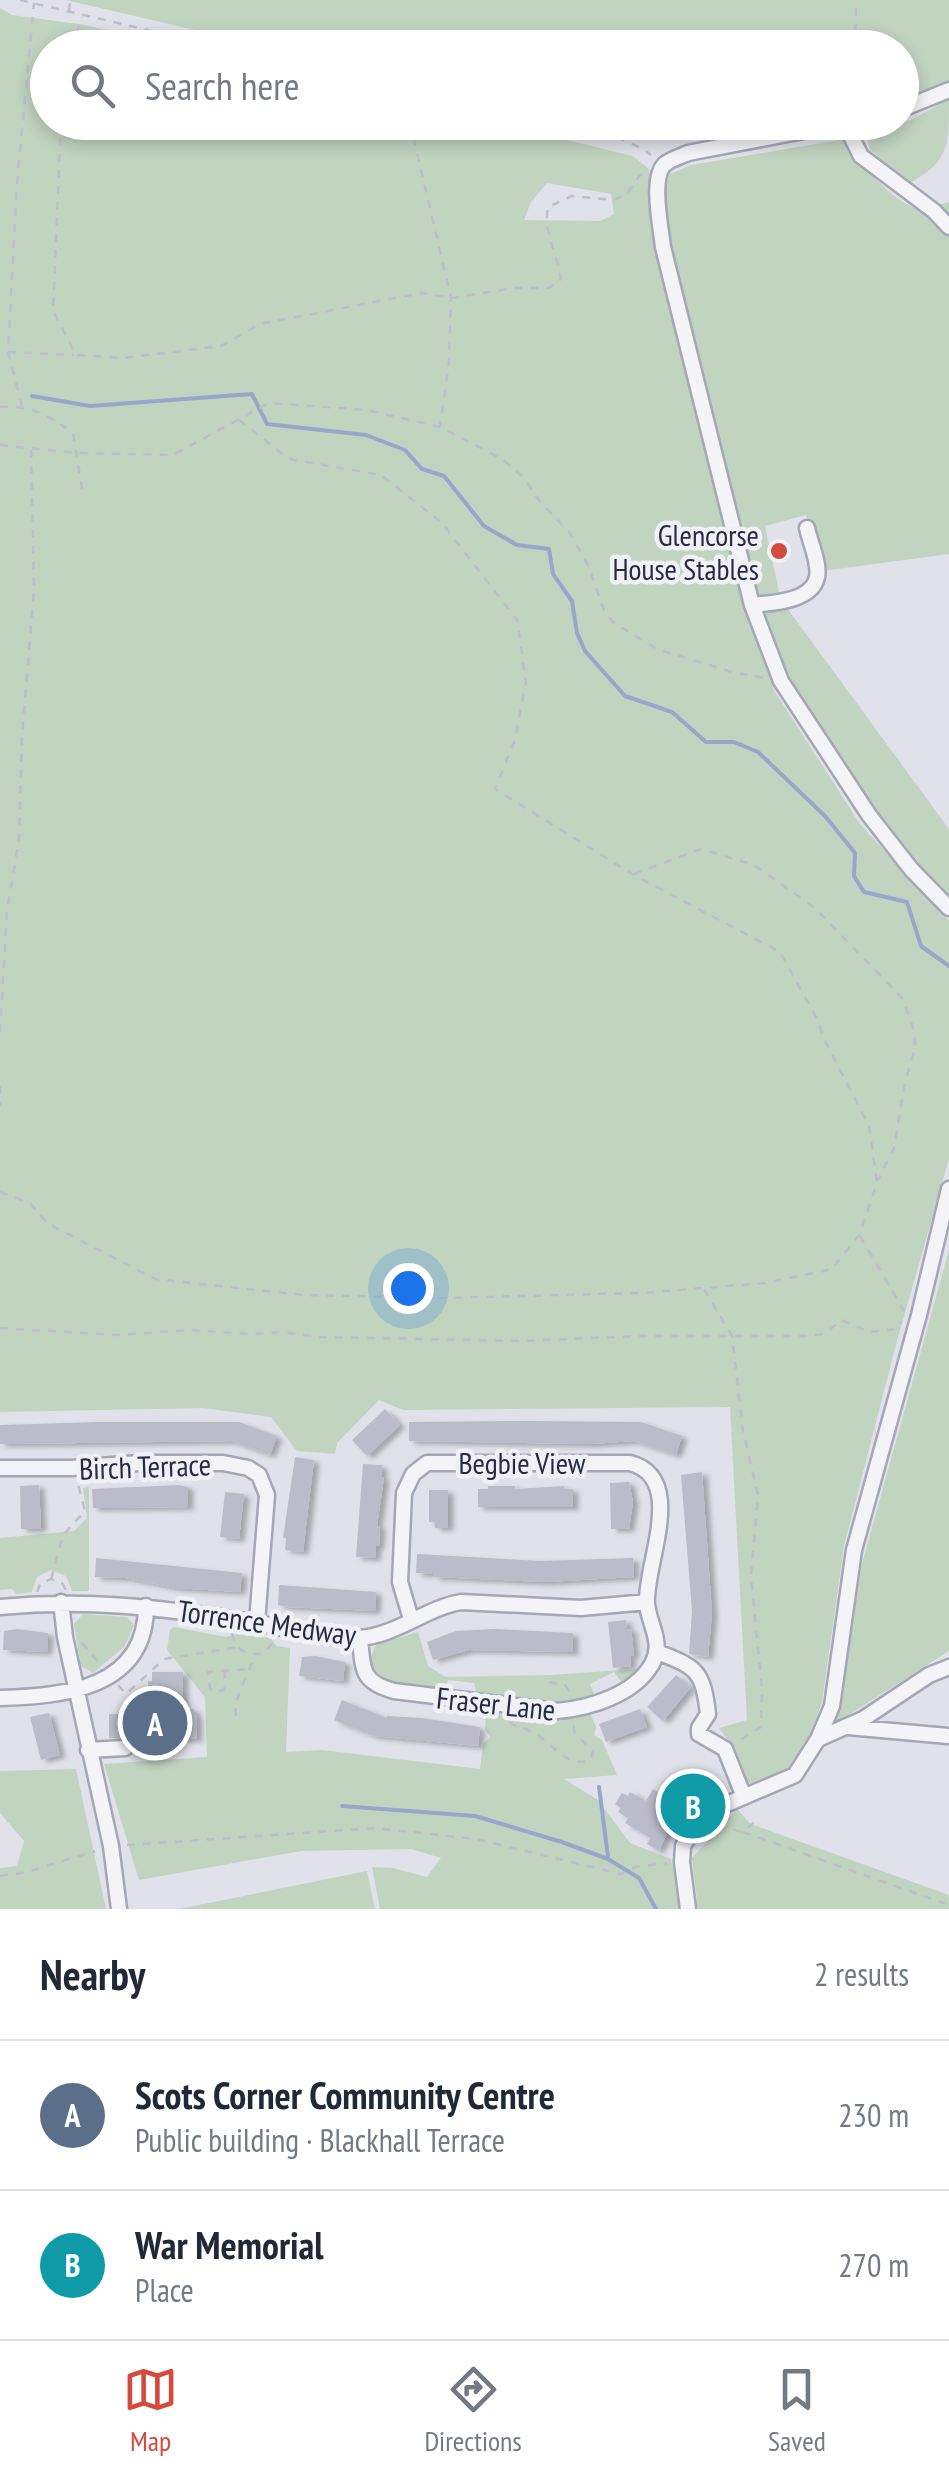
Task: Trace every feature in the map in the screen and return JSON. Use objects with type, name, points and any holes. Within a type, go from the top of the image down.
[{"type":"street","points":[[919,102],[949,90]]},
{"type":"street","points":[[757,140],[688,153],[662,169],[657,188],[664,247],[752,605],[781,681],[868,815],[911,869],[949,908]]},
{"type":"street","points":[[855,140],[861,156],[934,211],[949,227]]},
{"type":"street","points":[[752,605],[795,598],[812,589],[818,575],[806,528]]},
{"type":"street","points":[[688,1909],[682,1862],[684,1846],[704,1818],[796,1775],[832,1706],[854,1550],[949,1189]]},
{"type":"street","name":"Birch Terrace","points":[[0,1468],[138,1463],[224,1463],[248,1468],[258,1475],[267,1495],[257,1622]]},
{"type":"street","name":"Begbie View","points":[[412,1619],[400,1582],[404,1493],[414,1474],[427,1463],[640,1465],[654,1477],[660,1530],[647,1602]]},
{"type":"street","points":[[65,1602],[76,1690],[111,1846],[120,1909]]},
{"type":"street","name":"Torrence Medway","points":[[0,1607],[65,1602],[146,1606],[257,1622],[279,1629],[360,1638],[460,1602],[581,1608],[647,1602]]},
{"type":"street","points":[[647,1602],[657,1652],[684,1662],[704,1682],[708,1714],[698,1734],[724,1750],[744,1798]]},
{"type":"street","points":[[0,1698],[100,1684],[132,1655],[143,1636],[146,1606]]},
{"type":"street","name":"Fraser Lane","points":[[360,1638],[366,1678],[383,1688],[488,1705],[557,1711],[574,1710],[615,1696],[646,1673],[657,1652]]},
{"type":"street","points":[[818,1738],[847,1727],[949,1667]]},
{"type":"street","points":[[847,1727],[948,1736]]},
{"type":"street","points":[[88,1750],[125,1748]]},
{"type":"path","points":[[20,0],[145,30]]},
{"type":"path","points":[[69,12],[70,0]]},
{"type":"path","points":[[856,0],[856,30]]},
{"type":"path","points":[[32,30],[34,4]]},
{"type":"path","points":[[78,30],[83,16]]},
{"type":"path","points":[[22,406],[8,352],[30,49]]},
{"type":"path","points":[[60,140],[53,312],[76,355]]},
{"type":"path","points":[[414,140],[451,298],[440,428]]},
{"type":"path","points":[[620,140],[638,145],[662,169]]},
{"type":"path","points":[[8,352],[123,358],[221,346],[260,324],[422,293],[451,298],[515,288],[549,288],[561,279],[558,257],[544,225],[548,207],[572,196],[612,200],[626,196],[640,174],[662,169]]},
{"type":"path","points":[[0,446],[77,453],[174,455],[269,403],[367,410],[440,428],[502,459],[523,477],[569,532],[588,565],[604,610],[614,623],[657,649],[732,672],[781,681]]},
{"type":"path","points":[[0,407],[22,406],[45,412],[73,432],[83,495]]},
{"type":"path","points":[[239,420],[289,459],[381,475],[442,523],[517,620],[526,682],[515,740],[495,790],[632,874],[780,952],[869,1126],[877,1183]]},
{"type":"path","points":[[0,1032],[7,911],[19,839],[22,736],[34,590],[31,446]]},
{"type":"path","points":[[0,1192],[30,1203],[47,1223],[154,1279],[303,1295],[641,1293],[766,1283],[832,1268],[859,1235],[894,1148],[915,1048],[914,1031],[903,999],[815,908],[754,865],[701,849],[632,874]]},
{"type":"path","points":[[0,1086],[0,1106]]},
{"type":"path","points":[[0,1328],[118,1335],[190,1330],[521,1341],[825,1334],[841,1320],[870,1332],[896,1328],[906,1315],[859,1235]]},
{"type":"path","points":[[703,1288],[732,1336],[743,1431],[758,1495],[751,1575],[762,1692],[761,1727],[724,1750]]},
{"type":"path","points":[[51,1579],[62,1535],[86,1511],[72,1468]]},
{"type":"path","points":[[35,1604],[40,1584],[51,1579],[62,1583],[65,1602]]},
{"type":"path","points":[[234,1619],[234,1641],[243,1652],[254,1654],[270,1649],[279,1629]]},
{"type":"path","points":[[236,1716],[234,1706],[254,1654]]},
{"type":"path","points":[[225,1671],[224,1690],[210,1689],[208,1672],[250,1669]]},
{"type":"path","points":[[504,1718],[533,1732],[566,1758],[584,1763],[590,1760],[593,1751],[575,1733],[569,1688],[549,1682]]},
{"type":"path","points":[[704,1818],[720,1827],[949,1905]]},
{"type":"path","points":[[743,1832],[758,1819]]},
{"type":"path","points":[[0,1876],[28,1872],[111,1846],[375,1828],[476,1839],[621,1874],[635,1867],[682,1862]]},
{"type":"green space","points":[[66,0],[949,0],[949,83],[919,94],[919,30],[195,30]]},
{"type":"green space","points":[[0,8],[12,15],[107,30],[30,30],[30,140],[567,140],[633,156],[649,169],[654,247],[743,606],[775,692],[860,824],[949,921],[949,1159],[844,1546],[822,1702],[794,1770],[748,1784],[734,1747],[719,1728],[747,1720],[730,1407],[403,1410],[379,1400],[337,1443],[335,1454],[297,1451],[271,1417],[203,1408],[0,1412]],"holes":[[[547,183],[611,194],[614,214],[600,221],[524,220],[531,202]]]},
{"type":"green space","points":[[949,99],[944,151],[933,167],[910,183],[870,150],[868,140],[919,140],[919,116]]},
{"type":"green space","points":[[846,140],[876,179],[907,204],[924,208],[949,202],[949,554],[822,571],[806,515],[765,526],[779,592],[757,596],[672,249],[665,194],[668,175],[691,165]]},
{"type":"green space","points":[[787,608],[949,829],[949,901],[872,812],[788,681],[762,614]]},
{"type":"green space","points":[[949,1250],[949,1651],[831,1726],[840,1707],[862,1564]]},
{"type":"green space","points":[[89,1487],[89,1591],[72,1591],[66,1576],[51,1570],[37,1577],[32,1592],[0,1590],[0,1538],[74,1531],[87,1518],[83,1488]]},
{"type":"green space","points":[[83,1614],[127,1617],[134,1625],[125,1646],[93,1673],[81,1666],[74,1624]]},
{"type":"green space","points":[[174,1627],[226,1637],[237,1634],[270,1638],[277,1646],[290,1648],[286,1752],[322,1750],[480,1769],[483,1744],[490,1737],[485,1729],[486,1714],[493,1710],[554,1718],[590,1713],[596,1727],[594,1735],[602,1740],[617,1775],[564,1779],[598,1800],[630,1843],[671,1859],[682,1909],[380,1909],[372,1867],[427,1877],[441,1858],[411,1849],[301,1851],[139,1880],[104,1764],[207,1757],[205,1697],[167,1650]]},
{"type":"green space","points":[[418,1632],[428,1666],[446,1677],[637,1669],[622,1683],[614,1672],[590,1684],[592,1699],[571,1706],[477,1696],[474,1683],[448,1680],[444,1691],[381,1684],[372,1665],[376,1645]]},
{"type":"green space","points":[[76,1769],[106,1909],[0,1909],[0,1868],[17,1866],[24,1841],[0,1813],[0,1771]]},
{"type":"green space","points":[[737,1809],[751,1824],[949,1895],[949,1909],[698,1909],[692,1858]]},
{"type":"green space","points":[[367,1871],[375,1909],[179,1909]]},
{"type":"building","points":[[385,1409],[400,1425],[367,1456],[352,1440]]},
{"type":"building","points":[[239,1422],[277,1436],[270,1455],[231,1441],[0,1444],[0,1425]]},
{"type":"building","points":[[409,1422],[641,1422],[682,1436],[676,1455],[634,1441],[409,1441]]},
{"type":"building","points":[[295,1457],[314,1460],[303,1552],[285,1550],[283,1538]]},
{"type":"building","points":[[363,1464],[382,1465],[384,1477],[375,1558],[356,1557]]},
{"type":"building","points":[[702,1472],[712,1613],[708,1657],[689,1654],[692,1611],[681,1475]]},
{"type":"building","points":[[629,1482],[633,1502],[629,1529],[611,1529],[610,1483]]},
{"type":"building","points":[[39,1485],[41,1529],[21,1529],[20,1486]]},
{"type":"building","points":[[564,1486],[573,1489],[573,1507],[478,1507],[478,1489]]},
{"type":"building","points":[[188,1487],[188,1507],[93,1508],[92,1489]]},
{"type":"building","points":[[429,1490],[448,1490],[448,1528],[435,1528],[435,1522],[429,1522]]},
{"type":"building","points":[[225,1492],[244,1494],[239,1539],[220,1537]]},
{"type":"building","points":[[417,1554],[539,1561],[633,1558],[634,1577],[546,1582],[434,1577],[435,1574],[416,1573]]},
{"type":"building","points":[[96,1558],[242,1573],[240,1592],[95,1577]]},
{"type":"building","points":[[279,1585],[376,1592],[375,1611],[278,1605]]},
{"type":"building","points":[[626,1620],[634,1655],[630,1656],[631,1666],[613,1668],[608,1622]]},
{"type":"building","points":[[4,1631],[48,1633],[47,1652],[3,1650]]},
{"type":"building","points":[[456,1631],[573,1633],[573,1652],[469,1650],[433,1660],[427,1642]]},
{"type":"building","points":[[302,1657],[345,1662],[343,1681],[299,1676]]},
{"type":"building","points":[[152,1672],[183,1672],[183,1709],[194,1709],[197,1714],[197,1739],[109,1738],[109,1714],[128,1714],[128,1710],[136,1710],[148,1700]]},
{"type":"building","points":[[676,1675],[691,1687],[663,1721],[647,1707]]},
{"type":"building","points":[[342,1700],[387,1718],[422,1718],[480,1727],[478,1746],[374,1736],[334,1720]]},
{"type":"building","points":[[640,1709],[647,1727],[606,1742],[599,1724]]},
{"type":"building","points":[[49,1713],[60,1755],[41,1760],[30,1717]]},
{"type":"building","points":[[653,1789],[673,1801],[665,1814],[673,1819],[659,1851],[647,1844],[650,1838],[625,1823],[628,1818],[618,1812],[621,1808],[615,1804],[622,1793],[628,1796],[630,1792],[646,1801]]},
{"type":"waterway","points":[[32,396],[90,406],[252,394],[267,424],[366,435],[405,450],[422,469],[444,476],[484,526],[517,545],[549,549],[553,574],[572,601],[577,633],[585,651],[625,696],[672,712],[706,742],[734,742],[758,752],[825,816],[855,853],[854,876],[864,892],[907,902],[921,946],[949,966]]},
{"type":"waterway","points":[[599,1787],[608,1857]]},
{"type":"waterway","points":[[342,1806],[475,1816],[562,1842],[608,1859],[639,1878],[656,1909]]},
{"type":"place","name":"Glencorse House Stables","points":[[779,551]]},
{"type":"place","name":"Scots Corner Community Centre","points":[[155,1723]]},
{"type":"place","name":"War Memorial","points":[[693,1806]]}]
